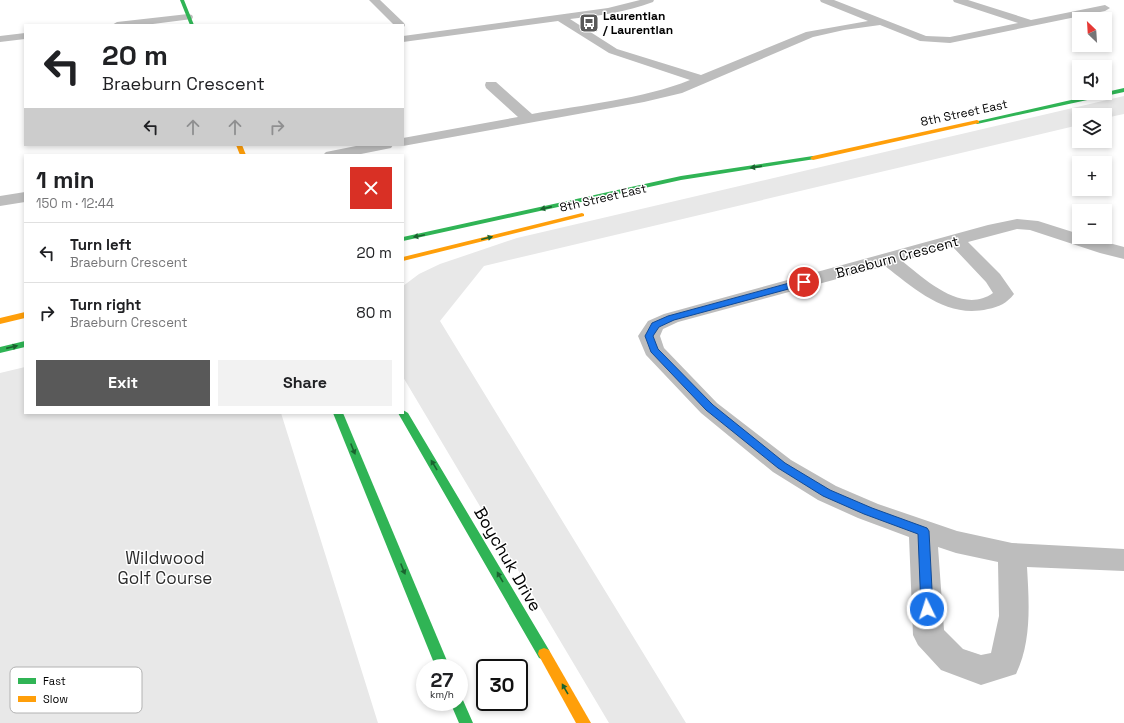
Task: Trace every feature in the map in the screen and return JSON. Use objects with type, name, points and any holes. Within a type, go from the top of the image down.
[{"type":"main road","points":[[182,0],[190,21]]},
{"type":"main road","name":"8th Street East","points":[[404,239],[681,178],[808,159],[1124,90]]},
{"type":"main road","name":"8th Street East","points":[[742,178],[780,170],[808,159]]},
{"type":"main road","name":"8th Street East","points":[[404,259],[591,212]]},
{"type":"main road","points":[[404,269],[450,248]]},
{"type":"main road","points":[[0,321],[24,315]]},
{"type":"main road","points":[[0,350],[24,344]]},
{"type":"main road","points":[[338,414],[439,659]]},
{"type":"main road","name":"Boychuk Drive","points":[[404,414],[584,723]]},
{"type":"main road","points":[[461,711],[466,723]]},
{"type":"street","points":[[374,0],[399,24]]},
{"type":"street","points":[[408,38],[608,11],[636,5],[648,0]]},
{"type":"street","points":[[825,0],[924,39],[934,40],[950,40],[1105,8]]},
{"type":"street","points":[[958,0],[1030,24]]},
{"type":"street","points":[[560,18],[613,52],[700,79]]},
{"type":"street","points":[[135,24],[190,21]]},
{"type":"street","points":[[404,142],[644,98],[676,90],[810,34],[844,27],[882,22]]},
{"type":"street","points":[[0,39],[24,36]]},
{"type":"street","points":[[490,85],[529,119]]},
{"type":"street","points":[[336,154],[380,146]]},
{"type":"street","points":[[0,201],[24,197]]},
{"type":"street","name":"Braeburn Crescent","points":[[1124,253],[1106,249],[1032,225],[1017,224],[994,229],[671,318],[655,325],[649,336],[654,350],[709,408],[782,466],[827,493],[868,511],[956,542],[1012,554],[1124,560]]},
{"type":"street","points":[[888,259],[937,296],[959,305],[978,306],[997,301],[1004,294],[993,278],[956,240]]},
{"type":"street","points":[[923,531],[929,635],[952,660],[981,670],[1004,664],[1014,616],[1012,554]]},
{"type":"green space","points":[[1124,96],[1124,114],[1112,117],[1112,108],[1073,108]]},
{"type":"green space","points":[[1072,108],[1072,127],[484,266],[440,321],[686,723],[609,723],[404,379],[404,285],[419,274],[440,264],[517,238]]},
{"type":"green space","name":"Wildwood Golf Course","points":[[24,367],[24,414],[281,414],[378,723],[0,723],[0,373]]},
{"type":"traffic: fast","points":[[182,0],[192,24]]},
{"type":"traffic: fast","points":[[977,122],[1124,90]]},
{"type":"traffic: fast","points":[[404,239],[681,178],[813,158]]},
{"type":"traffic: fast","points":[[0,350],[24,344]]},
{"type":"traffic: fast","points":[[338,414],[439,659]]},
{"type":"traffic: fast","points":[[404,414],[544,654]]},
{"type":"traffic: fast","points":[[461,711],[466,723]]},
{"type":"traffic: slow","points":[[813,158],[977,122]]},
{"type":"traffic: slow","points":[[239,146],[243,154]]},
{"type":"traffic: slow","points":[[404,259],[582,215]]},
{"type":"traffic: slow","points":[[0,321],[24,315]]},
{"type":"traffic: slow","points":[[544,654],[584,723]]},
{"type":"place","name":"Laurentian / Laurentian","points":[[589,23]]},
{"type":"route","points":[[804,282],[671,318],[655,325],[649,336],[654,350],[709,408],[782,466],[827,493],[868,511],[923,531],[927,609]]}]
